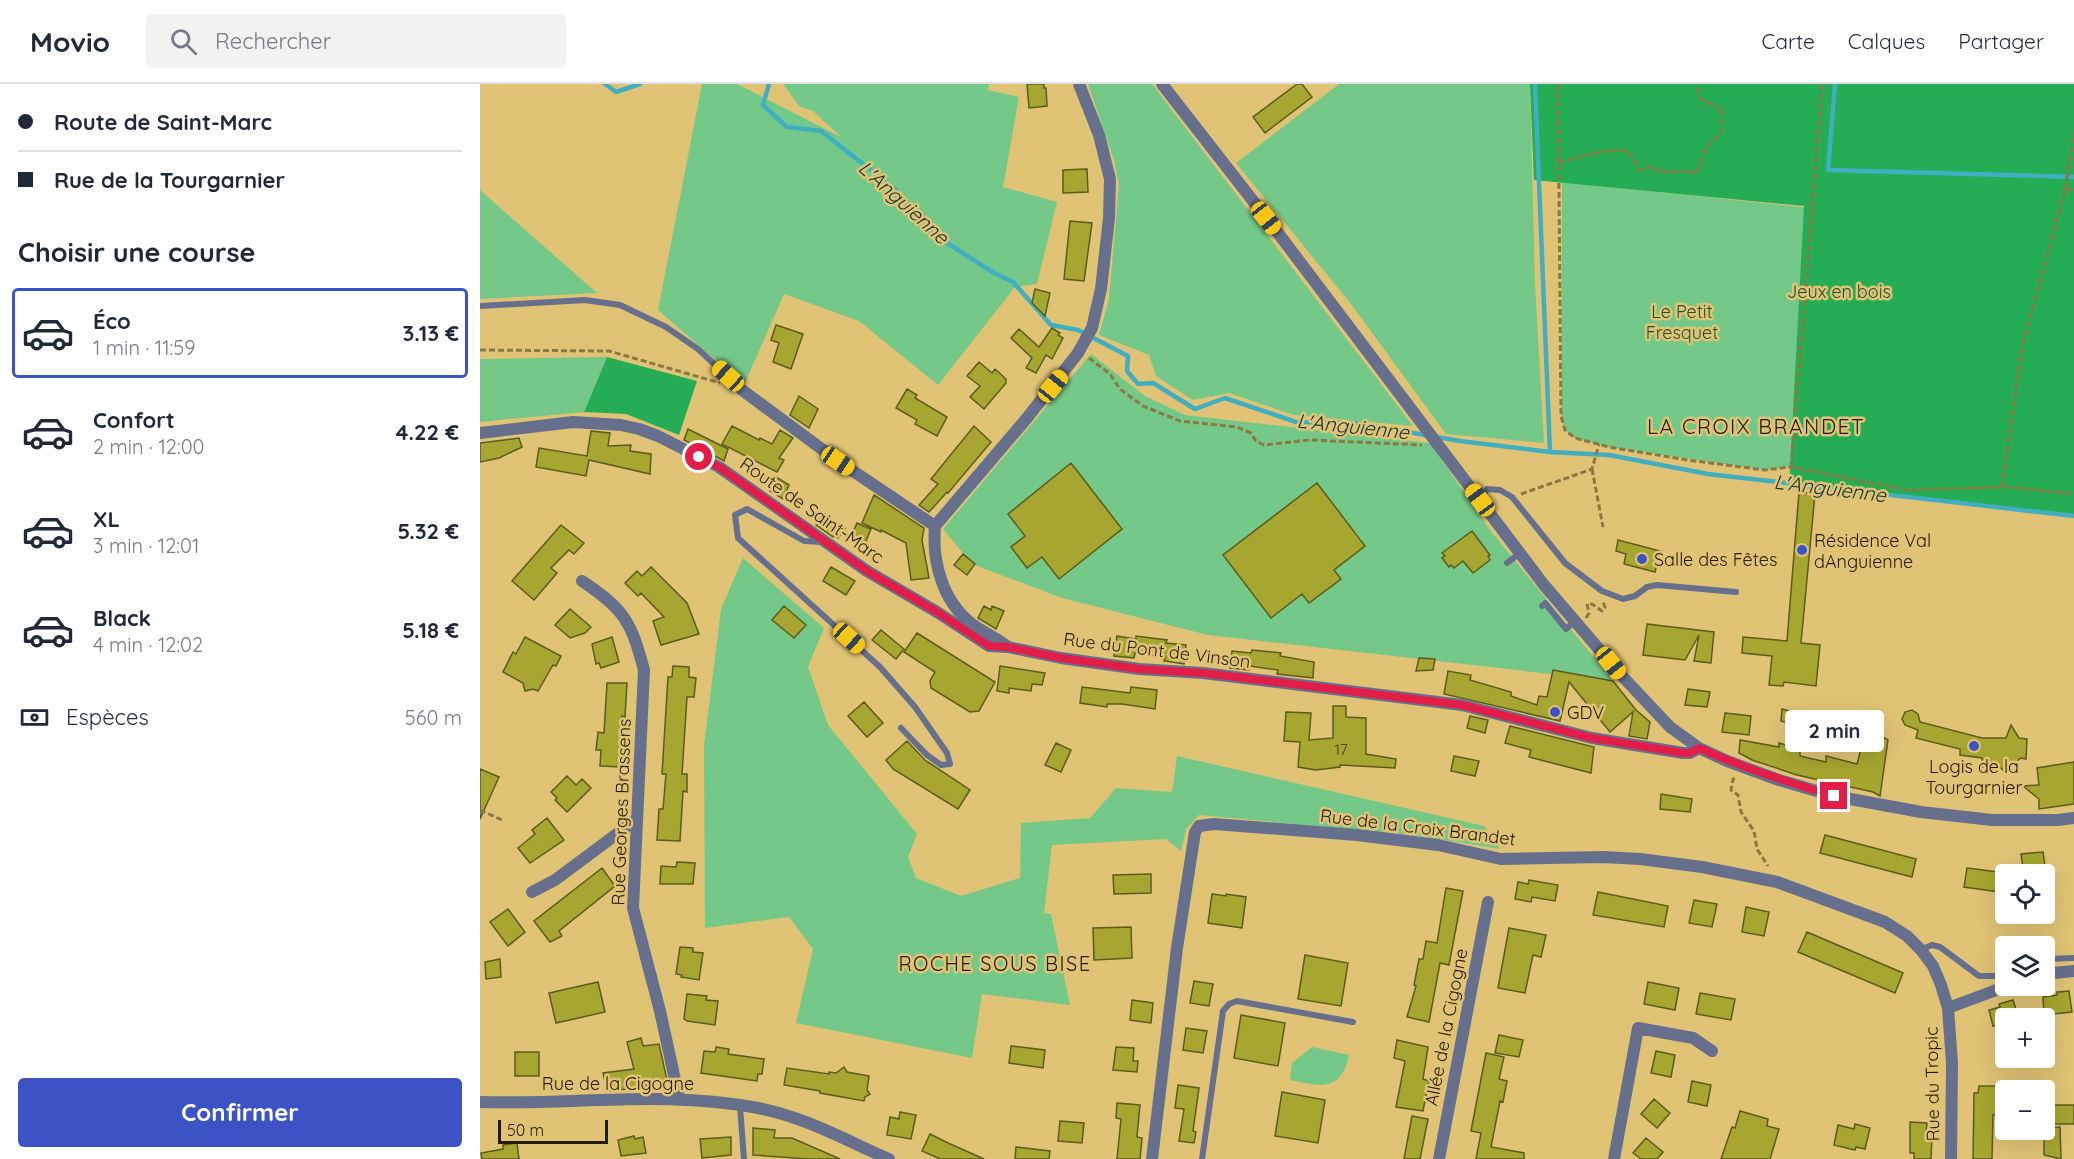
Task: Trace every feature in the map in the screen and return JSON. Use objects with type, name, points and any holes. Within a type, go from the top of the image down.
[{"type":"street","points":[[742,390],[838,461],[935,526],[1027,418],[1082,348],[1092,328],[1101,289],[1110,208],[1110,179],[1099,135],[1078,84]]},
{"type":"street","points":[[1162,84],[1520,553],[1577,624],[1653,711],[1670,727],[1699,748],[1726,761],[1834,796],[1908,810],[1992,820],[2074,818]]},
{"type":"street","name":"Route de Saint-Marc","points":[[480,433],[573,422],[621,425],[639,429],[719,467],[867,571],[989,646],[1008,647]]},
{"type":"street","name":"Rue du Pont de Vinson","points":[[935,526],[934,546],[939,576],[953,602],[973,624],[1008,647],[1061,658],[1139,669],[1203,673],[1462,705],[1592,738],[1683,753],[1690,753],[1699,748]]},
{"type":"street","name":"Rue Georges Brassens","points":[[582,581],[609,600],[626,618],[637,642],[644,670],[633,908],[660,1011],[679,1098]]},
{"type":"street","points":[[532,892],[555,880],[637,819]]},
{"type":"street","name":"Rue de la Croix Brandet","points":[[1152,1159],[1176,948],[1195,832],[1199,826],[1214,824],[1357,835],[1438,845],[1501,859],[1603,857],[1640,859],[1702,867],[1777,882],[1885,922],[1907,936],[1933,966],[1948,1008]]},
{"type":"street","name":"Allée de la Cigogne","points":[[1439,1159],[1488,902]]},
{"type":"street","points":[[2055,973],[2074,971]]},
{"type":"street","points":[[1948,1008],[1995,990]]},
{"type":"street","name":"Rue du Tropic","points":[[1948,1008],[1952,1063],[1951,1159]]},
{"type":"street","points":[[1614,1159],[1638,1028],[1693,1038],[1712,1051]]},
{"type":"street","name":"Rue de la Cigogne","points":[[480,1102],[679,1098],[740,1105],[792,1117],[890,1159]]},
{"type":"lane","points":[[480,306],[585,300],[620,305],[666,327],[698,349],[742,390]]},
{"type":"lane","points":[[1480,500],[1487,489],[1500,490],[1512,497],[1565,563],[1602,591],[1623,599],[1635,596],[1647,587],[1657,585],[1736,592]]},
{"type":"lane","points":[[826,542],[804,541],[747,509],[735,516],[738,538],[880,667],[915,707],[947,753],[950,764],[941,765],[927,755],[901,728]]},
{"type":"lane","points":[[1507,563],[1520,553]]},
{"type":"lane","points":[[1542,606],[1545,603],[1566,629],[1577,624]]},
{"type":"lane","points":[[1921,950],[1932,945],[1940,946],[1979,976],[1995,976]]},
{"type":"lane","points":[[2055,959],[2074,958]]},
{"type":"lane","points":[[1202,1159],[1223,1011],[1229,1004],[1237,1001],[1353,1023]]},
{"type":"lane","points":[[740,1105],[744,1159]]},
{"type":"path","points":[[1558,84],[1561,416],[1564,430],[1575,438],[1599,445],[1765,470],[1791,468],[1908,489],[2002,487],[2074,494]]},
{"type":"path","points":[[1559,163],[1604,152],[1624,151],[1629,153],[1640,170],[1651,167],[1661,173],[1683,170],[1696,173],[1704,151],[1721,133],[1722,121],[1722,110],[1700,99],[1697,84]]},
{"type":"path","points":[[1791,468],[1822,84]]},
{"type":"path","points":[[2002,487],[2022,347],[2065,190],[2074,132]]},
{"type":"path","points":[[2065,190],[2074,189]]},
{"type":"path","points":[[1082,348],[1087,357],[1110,374],[1120,388],[1143,406],[1180,421],[1237,427],[1251,433],[1256,441],[1264,446],[1310,440],[1392,442],[1439,446]]},
{"type":"path","points":[[480,350],[609,351],[742,390]]},
{"type":"path","points":[[1599,445],[1592,466],[1603,527]]},
{"type":"path","points":[[1512,497],[1592,466]]},
{"type":"path","points":[[1577,624],[1589,614],[1587,606],[1589,602],[1600,610],[1604,610],[1602,591]]},
{"type":"path","points":[[1744,782],[1733,779],[1731,790],[1738,795],[1741,812],[1754,831],[1757,849]]},
{"type":"path","points":[[480,810],[504,821]]},
{"type":"green space","points":[[702,84],[737,84],[841,137],[813,111],[799,106],[783,84],[989,84],[988,90],[1019,97],[1003,187],[1057,202],[1037,284],[1015,287],[938,385],[859,321],[784,294],[744,385],[658,310]]},
{"type":"green space","points":[[1088,84],[1152,84],[1413,426],[1294,415],[1229,393],[1193,400],[1156,376],[1149,355],[1099,335],[1109,299],[1119,185],[1114,160]]},
{"type":"green space","points":[[1339,84],[1530,84],[1535,284],[1544,443],[1446,434],[1351,304],[1236,163]]},
{"type":"green space","name":"Jeux en bois","points":[[1530,84],[2074,84],[2074,514],[1789,487],[1804,206],[1534,180]]},
{"type":"green space","name":"Le Petit Fresquet","points":[[1562,182],[1812,208],[1791,467],[1765,470],[1609,447],[1575,438],[1565,430],[1561,416]]},
{"type":"green space","points":[[480,190],[597,293],[480,299]]},
{"type":"green space","points":[[1091,354],[1145,396],[1185,415],[1430,443],[1490,530],[1613,681],[1208,635],[1062,598],[972,564],[943,529]]},
{"type":"green space","points":[[607,357],[584,412],[480,422],[480,359]]},
{"type":"green space","points":[[607,357],[697,381],[679,435],[626,414],[584,412]]},
{"type":"green space","points":[[743,558],[824,628],[808,667],[828,725],[917,834],[908,857],[916,878],[961,896],[1020,878],[1021,823],[1090,818],[1116,788],[1172,792],[1177,756],[1484,826],[1500,849],[1413,835],[1199,815],[1186,829],[1181,851],[1166,839],[1052,845],[1044,913],[1051,914],[1070,1005],[982,994],[972,1058],[796,1023],[813,949],[789,917],[705,928],[704,745],[721,609]]},
{"type":"green space","points":[[1312,1047],[1349,1055],[1341,1076],[1335,1081],[1320,1085],[1290,1080],[1292,1063]]},
{"type":"building","points":[[1027,84],[1044,84],[1047,106],[1029,108]]},
{"type":"building","points":[[1297,84],[1302,84],[1312,97],[1265,133],[1253,117]]},
{"type":"building","points":[[1087,169],[1088,192],[1063,193],[1063,170]]},
{"type":"building","points":[[1070,221],[1092,223],[1084,281],[1064,279]]},
{"type":"building","points":[[1035,289],[1050,293],[1045,316],[1032,303]]},
{"type":"building","points":[[776,325],[803,334],[791,369],[773,362],[779,343],[771,340]]},
{"type":"building","points":[[1052,328],[1063,338],[1052,359],[1046,355],[1036,373],[1026,368],[1032,358],[1011,338],[1019,329],[1039,347]]},
{"type":"building","points":[[979,362],[992,373],[995,369],[1006,379],[1006,383],[984,409],[970,397],[980,386],[967,376]]},
{"type":"building","points":[[907,389],[917,395],[915,398],[947,417],[937,436],[915,424],[917,420],[896,408]]},
{"type":"building","points":[[799,396],[818,409],[809,428],[790,415]]},
{"type":"building","points":[[732,426],[772,444],[780,430],[793,438],[779,458],[784,460],[777,472],[722,444]]},
{"type":"building","points":[[974,426],[991,442],[929,512],[919,505],[938,484],[931,479]]},
{"type":"building","points":[[688,429],[728,449],[724,461],[684,440]]},
{"type":"building","points":[[591,431],[610,433],[608,446],[631,445],[630,451],[651,454],[650,474],[589,460],[586,476],[536,467],[539,448],[587,456]]},
{"type":"building","points":[[519,438],[522,447],[499,458],[480,462],[480,443]]},
{"type":"building","points":[[1071,463],[1122,529],[1059,579],[1042,557],[1027,568],[1011,547],[1025,536],[1008,514]]},
{"type":"building","points":[[776,477],[789,485],[783,499],[770,491]]},
{"type":"building","points":[[1317,483],[1365,546],[1334,570],[1341,579],[1309,603],[1302,594],[1271,618],[1223,555]]},
{"type":"building","points":[[1799,492],[1815,494],[1801,643],[1820,645],[1816,686],[1784,682],[1783,686],[1769,685],[1772,656],[1742,653],[1743,637],[1787,641]]},
{"type":"building","points":[[874,495],[924,528],[922,540],[929,578],[911,580],[906,543],[862,523]]},
{"type":"building","points":[[824,513],[845,529],[838,538],[816,525]]},
{"type":"building","points":[[857,523],[871,529],[864,546],[850,539]]},
{"type":"building","points":[[561,525],[584,543],[574,554],[569,550],[551,568],[557,573],[534,600],[512,581]]},
{"type":"building","points":[[1472,531],[1490,555],[1488,556],[1490,560],[1473,573],[1463,561],[1454,568],[1451,565],[1449,567],[1442,558],[1445,556],[1442,553]]},
{"type":"building","name":"Salle des Fêtes","points":[[1618,540],[1660,551],[1655,572],[1624,564],[1626,554],[1616,551]]},
{"type":"building","points":[[963,554],[975,564],[967,575],[954,565]]},
{"type":"building","points":[[651,567],[687,603],[699,634],[661,645],[653,621],[664,617],[641,593],[638,596],[625,583],[637,571],[642,576]]},
{"type":"building","points":[[831,567],[855,581],[846,595],[823,581]]},
{"type":"building","points":[[784,606],[806,625],[794,638],[772,620]]},
{"type":"building","points":[[984,606],[991,610],[992,606],[1004,611],[996,629],[978,618]]},
{"type":"building","points":[[570,609],[591,627],[585,633],[570,638],[555,625]]},
{"type":"building","points":[[1647,624],[1714,632],[1711,663],[1694,661],[1699,635],[1685,660],[1643,655]]},
{"type":"building","points":[[881,630],[904,649],[896,659],[872,640]]},
{"type":"building","points":[[917,633],[995,682],[979,711],[970,712],[931,688],[930,681],[935,672],[904,652]]},
{"type":"building","points":[[1117,636],[1167,640],[1166,643],[1186,645],[1184,664],[1164,661],[1165,657],[1135,653],[1134,658],[1114,656]]},
{"type":"building","points":[[525,637],[561,656],[538,691],[533,689],[525,691],[523,683],[503,672],[513,652],[516,654]]},
{"type":"building","points":[[612,637],[619,662],[601,668],[599,663],[596,664],[592,644]]},
{"type":"building","points":[[1252,650],[1281,653],[1280,656],[1314,662],[1313,678],[1277,674],[1278,670],[1250,666],[1249,670],[1230,668],[1232,651],[1251,653]]},
{"type":"building","points":[[1419,658],[1435,659],[1433,670],[1416,671]]},
{"type":"building","points":[[673,666],[689,667],[689,677],[696,678],[694,697],[687,697],[682,774],[687,774],[687,792],[683,791],[680,841],[657,840],[659,809],[663,809],[666,774],[662,774],[668,677],[672,677]]},
{"type":"building","points":[[1000,666],[1045,673],[1042,685],[1032,684],[1031,691],[1009,688],[1009,693],[997,691]]},
{"type":"building","points":[[1553,670],[1613,681],[1636,710],[1650,722],[1647,739],[1629,736],[1633,712],[1610,732],[1569,682],[1560,721],[1444,694],[1448,671],[1471,675],[1470,680],[1511,692],[1511,696],[1537,705],[1539,696],[1547,697]]},
{"type":"building","points":[[607,683],[627,683],[625,717],[622,716],[622,767],[600,766],[601,750],[596,750],[598,732],[604,733]]},
{"type":"building","points":[[1082,687],[1130,693],[1131,687],[1157,690],[1155,709],[1122,704],[1107,704],[1107,707],[1080,703]]},
{"type":"building","points":[[1688,689],[1710,692],[1707,707],[1685,705]]},
{"type":"building","points":[[864,702],[883,723],[867,737],[848,716]]},
{"type":"building","points":[[1333,706],[1346,706],[1346,717],[1366,718],[1366,754],[1396,759],[1395,768],[1340,765],[1340,767],[1316,770],[1298,767],[1300,742],[1284,741],[1286,712],[1311,713],[1309,740],[1333,738]]},
{"type":"building","points":[[1782,709],[1805,715],[1803,727],[1781,721]]},
{"type":"building","points":[[1912,710],[1918,714],[1920,722],[1982,738],[2006,738],[2011,725],[2019,738],[2027,739],[2026,759],[2021,758],[2004,771],[1999,766],[1982,767],[1982,758],[1960,755],[1960,749],[1916,738],[1918,730],[1905,725],[1902,719],[1905,712]]},
{"type":"building","points":[[1725,713],[1751,716],[1749,735],[1722,732]]},
{"type":"building","points":[[1470,716],[1488,720],[1485,733],[1467,728]]},
{"type":"building","points":[[1510,726],[1594,747],[1591,773],[1529,757],[1531,750],[1505,743]]},
{"type":"building","points":[[1858,728],[1874,732],[1888,740],[1880,796],[1873,792],[1797,775],[1752,760],[1739,753],[1740,740],[1779,747],[1779,743],[1800,749],[1800,756],[1826,762],[1826,756],[1857,764],[1862,745],[1856,743]]},
{"type":"building","points":[[907,741],[925,760],[970,790],[958,809],[893,769],[886,760]]},
{"type":"building","points":[[1056,743],[1071,750],[1061,772],[1045,765]]},
{"type":"building","points":[[1454,756],[1479,761],[1475,776],[1451,771]]},
{"type":"building","points":[[2074,762],[2074,804],[2039,809],[2039,799],[2023,786],[2039,785],[2037,768]]},
{"type":"building","points":[[480,769],[499,777],[480,819]]},
{"type":"building","points":[[567,776],[576,785],[582,779],[591,788],[567,812],[555,800],[557,798],[551,792]]},
{"type":"building","points":[[1661,794],[1692,799],[1690,812],[1660,809]]},
{"type":"building","points":[[547,818],[564,840],[530,863],[518,848],[535,834],[532,830]]},
{"type":"building","points":[[1825,835],[1916,859],[1912,877],[1820,853]]},
{"type":"building","points":[[2043,852],[2045,864],[2022,864],[2021,854]]},
{"type":"building","points":[[677,862],[695,863],[693,884],[660,884],[661,866],[676,867]]},
{"type":"building","points":[[602,868],[615,886],[559,931],[562,936],[550,942],[534,921]]},
{"type":"building","points":[[1967,868],[1995,872],[1995,891],[1964,887]]},
{"type":"building","points":[[1151,874],[1151,893],[1114,894],[1113,875]]},
{"type":"building","points":[[1529,880],[1558,885],[1555,901],[1532,897],[1531,902],[1515,899],[1518,882],[1528,884]]},
{"type":"building","points":[[1446,888],[1463,891],[1449,965],[1440,963],[1429,1022],[1407,1017],[1416,986],[1414,985],[1419,959],[1423,959],[1426,941],[1437,943]]},
{"type":"building","points":[[1598,892],[1668,906],[1664,927],[1593,915]]},
{"type":"building","points":[[1212,894],[1246,897],[1242,928],[1208,923]]},
{"type":"building","points":[[1694,900],[1717,904],[1712,927],[1689,923]]},
{"type":"building","points":[[1746,907],[1769,912],[1764,936],[1742,932]]},
{"type":"building","points":[[508,909],[525,932],[508,946],[490,922]]},
{"type":"building","points":[[1131,927],[1132,958],[1094,960],[1093,928]]},
{"type":"building","points":[[1509,928],[1546,935],[1541,957],[1533,955],[1525,993],[1498,988]]},
{"type":"building","points":[[1807,932],[1903,973],[1895,993],[1798,952]]},
{"type":"building","points":[[680,947],[693,948],[693,952],[703,953],[699,980],[676,974]]},
{"type":"building","points":[[1305,955],[1348,963],[1341,1006],[1298,999]]},
{"type":"building","points":[[500,959],[501,977],[486,979],[485,962]]},
{"type":"building","points":[[1194,981],[1213,984],[1209,1006],[1190,1003]]},
{"type":"building","points":[[598,982],[605,1012],[556,1023],[549,993]]},
{"type":"building","points":[[1648,982],[1679,988],[1675,1010],[1644,1004]]},
{"type":"building","points":[[2069,991],[2072,1012],[2055,1014],[2055,1008],[2044,1008],[2043,997],[2055,996],[2057,992]]},
{"type":"building","points":[[1700,993],[1735,999],[1731,1020],[1696,1014]]},
{"type":"building","points":[[687,994],[707,996],[706,1000],[718,1001],[715,1025],[684,1019]]},
{"type":"building","points":[[1132,1000],[1153,1003],[1151,1023],[1130,1020]]},
{"type":"building","points":[[2013,1000],[2016,1008],[1996,1008],[2000,1007],[1999,1004]]},
{"type":"building","points":[[1995,1008],[1995,1026],[1993,1026],[1989,1010]]},
{"type":"building","points":[[1241,1015],[1285,1023],[1278,1066],[1234,1058]]},
{"type":"building","points":[[1186,1028],[1207,1031],[1203,1053],[1183,1050]]},
{"type":"building","points":[[1499,1035],[1523,1040],[1519,1057],[1495,1053]]},
{"type":"building","points":[[641,1038],[643,1046],[659,1044],[667,1080],[638,1088],[607,1091],[603,1073],[634,1069],[627,1042]]},
{"type":"building","points":[[1397,1040],[1428,1047],[1423,1079],[1429,1081],[1423,1111],[1396,1107],[1405,1061],[1394,1058]]},
{"type":"building","points":[[1011,1046],[1045,1050],[1043,1068],[1009,1063]]},
{"type":"building","points":[[716,1047],[729,1049],[728,1054],[764,1059],[762,1074],[758,1074],[757,1081],[701,1073],[704,1051],[715,1052]]},
{"type":"building","points":[[1116,1047],[1134,1048],[1133,1061],[1138,1061],[1137,1072],[1113,1070]]},
{"type":"building","points":[[1656,1051],[1675,1055],[1671,1077],[1651,1073]]},
{"type":"building","points":[[515,1052],[539,1052],[539,1076],[515,1076]]},
{"type":"building","points":[[1486,1053],[1504,1057],[1499,1079],[1507,1081],[1503,1102],[1500,1101],[1491,1147],[1524,1153],[1524,1159],[1476,1159],[1481,1133],[1471,1131]]},
{"type":"building","points":[[844,1067],[847,1072],[869,1076],[867,1090],[870,1094],[865,1097],[864,1101],[784,1085],[787,1068],[829,1074],[829,1072],[836,1073]]},
{"type":"building","points":[[1692,1081],[1711,1085],[1707,1106],[1688,1102]]},
{"type":"building","points":[[1178,1085],[1199,1088],[1193,1131],[1196,1132],[1194,1143],[1179,1141],[1184,1109],[1175,1108]]},
{"type":"building","points":[[1979,1086],[1995,1086],[1992,1159],[1973,1159],[1974,1093],[1978,1093]]},
{"type":"building","points":[[1282,1092],[1325,1100],[1318,1143],[1275,1136]]},
{"type":"building","points":[[1654,1099],[1670,1113],[1657,1128],[1641,1114]]},
{"type":"building","points":[[1117,1103],[1140,1105],[1137,1137],[1142,1138],[1140,1159],[1117,1159],[1121,1119],[1116,1118]]},
{"type":"building","points":[[2055,1105],[2074,1105],[2074,1124],[2055,1124]]},
{"type":"building","points":[[1740,1111],[1768,1119],[1767,1126],[1779,1129],[1770,1159],[1721,1159]]},
{"type":"building","points":[[900,1112],[916,1115],[911,1139],[887,1135],[890,1117],[899,1119]]},
{"type":"building","points":[[1412,1116],[1428,1119],[1420,1159],[1404,1159]]},
{"type":"building","points":[[1060,1121],[1084,1123],[1082,1143],[1058,1141]]},
{"type":"building","points":[[1910,1122],[1927,1123],[1926,1134],[1932,1134],[1931,1159],[1914,1159],[1914,1153],[1910,1153]]},
{"type":"building","points":[[1855,1124],[1870,1128],[1865,1149],[1856,1147],[1855,1150],[1834,1145],[1838,1125],[1854,1129]]},
{"type":"building","points":[[2055,1127],[2060,1127],[2061,1159],[2044,1155],[2044,1140],[2055,1140]]},
{"type":"building","points":[[753,1128],[775,1130],[774,1138],[792,1138],[840,1159],[753,1155]]},
{"type":"building","points":[[930,1134],[984,1159],[940,1159],[922,1151]]},
{"type":"building","points":[[634,1136],[635,1139],[643,1137],[646,1153],[621,1156],[618,1140]]},
{"type":"building","points":[[731,1137],[731,1155],[702,1158],[700,1139]]},
{"type":"building","points":[[1646,1138],[1663,1152],[1657,1159],[1641,1159],[1633,1153]]},
{"type":"building","points":[[517,1143],[519,1159],[482,1159],[481,1153],[503,1149],[503,1145]]},
{"type":"building","points":[[1016,1147],[1050,1151],[1049,1159],[1015,1159]]},
{"type":"waterway","name":"L'Anguienne","points":[[605,84],[616,92],[640,84]]},
{"type":"waterway","name":"L'Anguienne","points":[[769,84],[763,105],[787,127],[821,131],[896,190],[902,205],[925,217],[933,234],[994,273],[1013,282],[1051,325],[1078,330],[1128,356],[1127,371],[1138,384],[1153,383],[1195,409],[1225,398],[1296,422],[1356,423],[1460,441],[1550,452],[1609,455],[1708,474],[2074,516]]},
{"type":"waterway","name":"L'Anguienne","points":[[1535,84],[1550,452]]},
{"type":"waterway","name":"L'Anguienne","points":[[1835,84],[1828,170],[2074,177]]},
{"type":"place","name":"Résidence Val dAnguienne","points":[[1802,550]]},
{"type":"place","name":"Salle des Fêtes","points":[[1642,559]]},
{"type":"place","name":"GDV","points":[[1555,712]]},
{"type":"place","name":"Logis de la Tourgarnier","points":[[1974,746]]},
{"type":"district","name":"LA CROIX BRANDET","points":[[1756,426]]},
{"type":"district","name":"ROCHE SOUS BISE","points":[[995,963]]},
{"type":"route","points":[[699,457],[719,467],[867,571],[989,646],[1008,647],[1061,658],[1139,669],[1203,673],[1462,705],[1592,738],[1683,753],[1690,753],[1699,748],[1726,761],[1779,780],[1834,796]]}]
